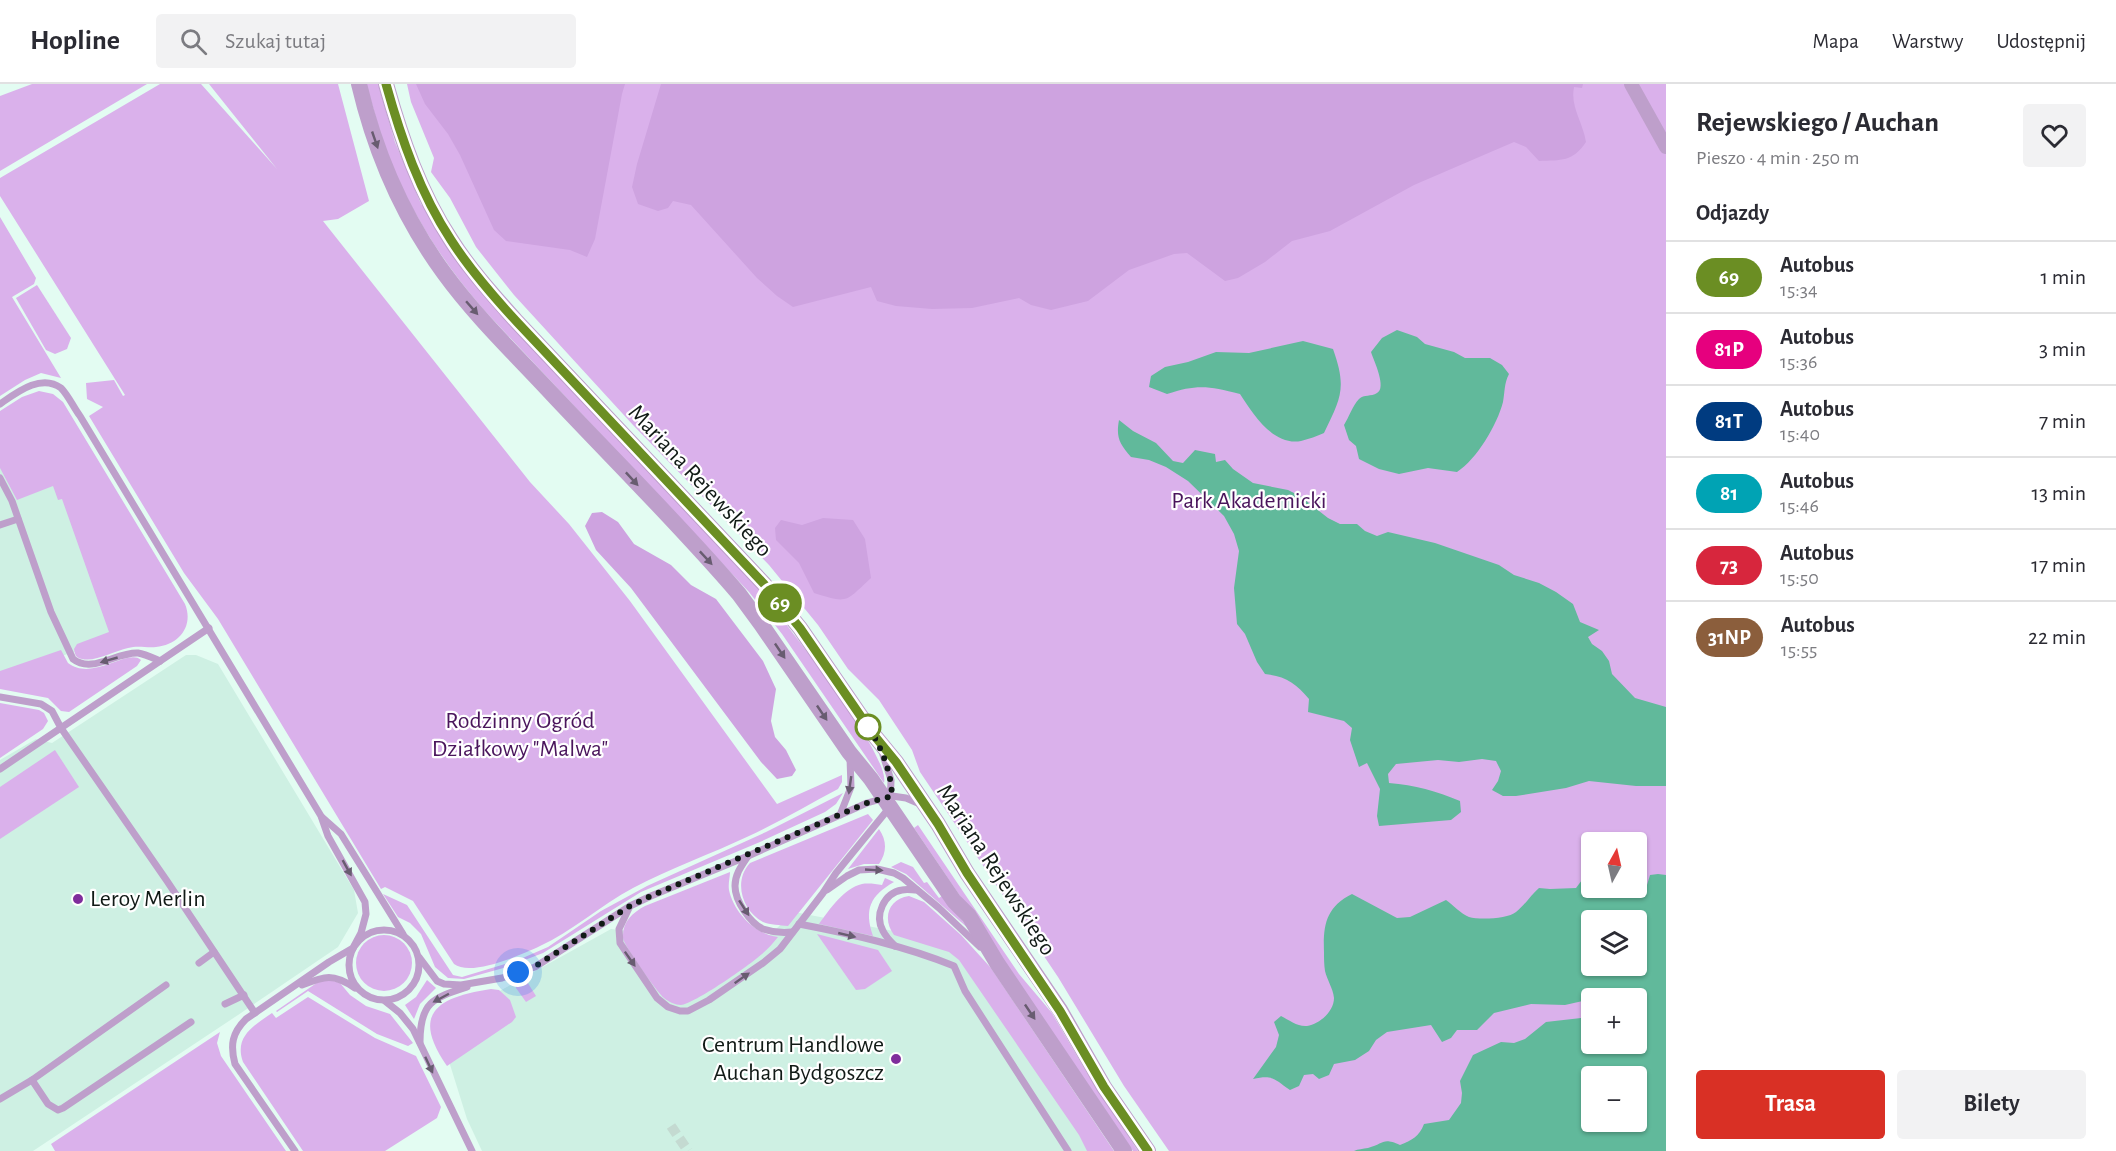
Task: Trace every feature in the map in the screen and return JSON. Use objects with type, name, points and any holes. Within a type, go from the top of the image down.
[{"type":"street","name":"Mariana Rejewskiego","points":[[359,84],[368,120],[390,178],[417,230],[444,273],[489,327],[739,594],[849,752],[889,800],[954,901],[969,916],[997,963],[1124,1151]]},
{"type":"street","name":"Mariana Rejewskiego","points":[[386,84],[397,124],[426,194],[450,238],[470,268],[525,331],[779,602],[800,628],[873,734],[896,762],[1060,1011],[1104,1087],[1148,1151]]},
{"type":"street","points":[[1631,84],[1666,147]]},
{"type":"lane","points":[[0,404],[29,385],[54,385],[61,389],[80,416],[321,816],[328,836],[365,902],[366,914],[361,933],[352,948],[349,959],[352,981],[359,991]]},
{"type":"lane","points":[[0,478],[12,501],[31,550],[51,612],[73,659],[81,663],[94,664],[139,653],[160,661]]},
{"type":"lane","points":[[0,525],[18,519]]},
{"type":"lane","points":[[0,769],[209,628]]},
{"type":"lane","points":[[0,697],[41,704],[52,711],[255,1013]]},
{"type":"lane","points":[[630,906],[619,929],[620,943],[657,998],[668,1007],[688,1011],[745,976],[774,955],[823,893],[889,800],[891,780],[885,759],[873,734]]},
{"type":"lane","points":[[840,815],[851,787],[849,752]]},
{"type":"lane","points":[[420,1045],[421,1025],[429,1005],[435,999],[534,967],[630,906],[840,815],[889,800],[906,798],[925,806]]},
{"type":"lane","points":[[321,816],[341,834],[403,934],[410,940],[419,957],[437,981],[460,985],[493,980]]},
{"type":"lane","points":[[748,855],[736,876],[734,888],[742,906],[756,924],[763,928],[792,932]]},
{"type":"lane","points":[[823,893],[852,873],[872,869],[894,873],[963,930],[997,963]]},
{"type":"lane","points":[[895,946],[883,932],[879,923],[885,899],[902,890],[917,890]]},
{"type":"lane","points":[[799,924],[895,946],[954,966],[965,991],[1068,1151]]},
{"type":"lane","points":[[295,1151],[235,1064],[231,1044],[233,1037],[238,1027],[255,1013],[352,948],[359,939],[380,930],[392,930],[403,934]]},
{"type":"lane","points":[[199,963],[214,952]]},
{"type":"lane","points":[[385,1001],[396,999],[413,987],[420,967],[419,957]]},
{"type":"lane","points":[[291,989],[323,976],[334,977],[367,996],[385,1001],[400,1013],[413,1029],[472,1151]]},
{"type":"lane","points":[[0,1099],[32,1080],[166,985]]},
{"type":"lane","points":[[225,1004],[244,995]]},
{"type":"lane","points":[[32,1080],[48,1104],[58,1110],[191,1023]]},
{"type":"shaded area","points":[[416,84],[625,84],[595,239],[587,257],[570,250],[506,241],[494,230],[460,155],[448,134],[425,104]]},
{"type":"shaded area","points":[[661,84],[1583,84],[1582,88],[1574,87],[1573,94],[1586,142],[1571,157],[1539,161],[1526,147],[1514,142],[1414,185],[1330,231],[1292,241],[1265,262],[1238,278],[1225,281],[1187,253],[1174,254],[1129,270],[1088,301],[1051,310],[1031,305],[1019,298],[972,308],[932,309],[896,306],[877,301],[871,287],[793,307],[757,278],[691,205],[673,201],[668,208],[658,211],[638,204],[632,187]]},
{"type":"shaded area","points":[[1397,330],[1417,337],[1425,344],[1454,352],[1465,358],[1490,358],[1502,365],[1509,374],[1505,384],[1503,402],[1491,431],[1472,459],[1457,472],[1428,468],[1399,474],[1379,469],[1359,459],[1356,446],[1349,440],[1344,425],[1355,404],[1361,397],[1377,393],[1381,386],[1371,352],[1382,338]]},
{"type":"shaded area","points":[[1303,341],[1333,349],[1341,383],[1335,411],[1324,433],[1301,441],[1281,439],[1273,434],[1258,419],[1240,394],[1203,387],[1167,394],[1149,387],[1151,376],[1165,367],[1216,352],[1249,353]]},
{"type":"shaded area","points":[[1119,420],[1133,431],[1156,443],[1173,461],[1183,463],[1195,450],[1215,454],[1216,462],[1225,460],[1233,469],[1253,483],[1288,490],[1340,524],[1357,524],[1365,531],[1377,536],[1388,532],[1435,543],[1499,565],[1514,575],[1539,583],[1556,592],[1573,604],[1580,622],[1599,630],[1588,637],[1609,661],[1612,674],[1635,698],[1666,707],[1666,786],[1636,786],[1589,781],[1566,788],[1503,796],[1492,790],[1501,771],[1496,761],[1438,760],[1396,764],[1388,774],[1389,783],[1425,789],[1460,801],[1461,812],[1451,820],[1379,826],[1377,816],[1380,789],[1367,763],[1359,767],[1350,740],[1352,728],[1344,721],[1308,712],[1309,699],[1290,681],[1265,674],[1245,634],[1237,624],[1234,588],[1239,551],[1234,534],[1224,516],[1188,481],[1166,467],[1149,460],[1131,457],[1119,440]]},
{"type":"shaded area","points":[[0,455],[60,479],[120,637],[0,676]]},
{"type":"shaded area","points":[[602,512],[618,522],[634,544],[671,565],[691,585],[716,599],[763,661],[776,689],[771,721],[775,737],[786,750],[796,770],[792,776],[777,779],[761,762],[631,588],[596,550],[585,526],[592,513]]},
{"type":"shaded area","points":[[823,518],[853,520],[865,539],[871,578],[846,599],[834,599],[814,593],[799,563],[776,540],[775,528],[781,520],[802,525]]},
{"type":"shaded area","name":"Leroy Merlin","points":[[186,655],[196,655],[218,664],[354,890],[358,913],[338,947],[238,1015],[33,1151],[0,1151],[0,760],[36,739],[52,743]]},
{"type":"shaded area","points":[[1650,875],[1666,875],[1666,1151],[1354,1151],[1386,1141],[1400,1145],[1415,1138],[1424,1124],[1449,1120],[1461,1103],[1460,1081],[1473,1055],[1501,1042],[1514,1043],[1525,1039],[1546,1022],[1581,1018],[1581,1054],[1647,1054],[1647,988],[1581,988],[1581,1001],[1565,1005],[1531,1004],[1494,1013],[1477,1030],[1457,1030],[1451,1038],[1442,1042],[1431,1025],[1387,1032],[1376,1040],[1369,1051],[1355,1060],[1334,1064],[1329,1075],[1319,1079],[1313,1074],[1304,1075],[1299,1086],[1290,1090],[1270,1078],[1253,1079],[1276,1047],[1279,1035],[1274,1022],[1281,1016],[1297,1024],[1312,1025],[1321,1020],[1332,1008],[1334,998],[1324,964],[1326,925],[1331,911],[1352,894],[1397,918],[1410,917],[1446,900],[1469,917],[1493,918],[1516,912],[1539,888],[1576,888],[1581,881],[1581,898],[1647,898]]},
{"type":"shaded area","name":"Centrum Handlowe Auchan Bydgoszcz","points":[[794,912],[946,941],[1095,1151],[482,1151],[467,1119],[442,1039],[487,998],[611,929],[757,947]]},
{"type":"green space","points":[[32,84],[147,84],[0,171],[0,96]]},
{"type":"green space","name":"Rodzinny Ogród Działkowy \"Malwa\"","points":[[160,84],[201,84],[277,169],[209,84],[338,84],[369,201],[338,219],[323,221],[530,482],[569,524],[630,601],[777,804],[842,775],[842,782],[838,789],[761,831],[633,888],[540,946],[509,959],[484,966],[472,968],[454,964],[413,901],[385,887],[381,889],[218,619],[184,573],[89,416],[103,407],[87,399],[86,383],[114,380],[123,396],[125,395],[0,196],[0,178]]},
{"type":"green space","points":[[366,84],[378,84],[395,142],[421,204],[762,593],[854,718],[882,768],[884,783],[782,634],[749,592],[484,310],[454,273],[416,214],[395,172],[380,134]]},
{"type":"green space","name":"Park Akademicki","points":[[407,84],[1666,84],[1666,1151],[1169,1151],[1124,1086],[1058,977],[920,772],[912,750],[879,700],[848,669],[818,625],[769,565],[633,425],[514,295],[476,247],[450,198],[431,172],[434,158],[411,102]]},
{"type":"green space","points":[[0,217],[36,278],[34,284],[12,297],[61,378],[41,373],[0,396]]},
{"type":"green space","points":[[37,285],[71,338],[67,349],[55,354],[46,350],[16,298]]},
{"type":"green space","points":[[39,391],[53,394],[63,402],[185,604],[188,620],[186,627],[172,643],[156,647],[132,647],[87,660],[75,655],[74,649],[77,644],[109,632],[62,499],[58,500],[53,486],[17,500],[0,468],[0,411],[22,397]]},
{"type":"green space","points":[[61,650],[68,663],[78,668],[98,667],[127,658],[135,657],[141,660],[137,666],[69,712],[61,711],[48,698],[0,689],[0,671]]},
{"type":"green space","points":[[0,703],[39,710],[44,713],[48,721],[43,729],[0,758]]},
{"type":"green space","points":[[55,750],[79,787],[0,839],[0,787]]},
{"type":"green space","points":[[843,793],[836,804],[825,812],[641,892],[543,953],[507,967],[464,979],[448,978],[435,967],[421,934],[410,923],[398,917],[383,894],[407,905],[453,975],[462,977],[518,960],[548,947],[601,911],[647,886],[766,832]]},
{"type":"green space","points":[[868,814],[873,820],[788,926],[763,922],[750,911],[742,895],[741,887],[745,870],[750,863]]},
{"type":"green space","points":[[918,825],[1019,974],[1052,1013],[1087,1073],[1138,1151],[1133,1151],[914,828]]},
{"type":"green space","points":[[879,829],[885,846],[884,855],[879,864],[864,864],[848,869]]},
{"type":"green space","points":[[901,862],[913,867],[924,883],[927,882],[939,898],[942,896],[969,929],[906,874],[891,867]]},
{"type":"green space","points":[[730,872],[729,890],[741,914],[761,932],[778,937],[756,959],[735,975],[688,1003],[681,1005],[672,1003],[660,994],[629,950],[623,938],[624,927],[632,915],[645,906]]},
{"type":"green space","points":[[885,878],[894,882],[879,893],[871,904],[869,918],[873,936],[819,924],[827,912],[849,890],[862,884],[882,885]]},
{"type":"green space","points":[[909,896],[924,902],[961,935],[991,968],[1114,1151],[1087,1151],[1079,1135],[959,960],[949,952],[894,935],[888,923],[889,911],[896,901]]},
{"type":"green space","points":[[817,934],[878,950],[892,971],[865,989],[856,990]]},
{"type":"green space","points":[[379,935],[389,935],[404,943],[410,952],[412,963],[410,974],[404,983],[389,991],[379,991],[368,986],[361,979],[356,968],[356,958],[361,947],[368,940]]},
{"type":"green space","points":[[521,978],[526,980],[536,996],[526,1002],[516,988],[515,982]]},
{"type":"green space","points":[[328,979],[340,983],[350,995],[366,1006],[390,1014],[413,1043],[408,1046],[377,1034],[308,991],[276,1011],[318,982]]},
{"type":"green space","points":[[427,980],[436,988],[420,1004],[414,1019],[405,1005],[416,997]]},
{"type":"green space","points":[[491,989],[499,990],[510,1000],[516,1017],[447,1066],[436,1048],[431,1033],[431,1020],[435,1011],[444,1003],[457,997]]},
{"type":"green space","points":[[308,997],[375,1038],[416,1056],[441,1107],[437,1118],[385,1151],[303,1151],[243,1062],[241,1046],[247,1033],[258,1023],[272,1013],[276,1018]]},
{"type":"green space","points":[[220,1032],[217,1043],[221,1056],[286,1151],[55,1151],[51,1144]]},
{"type":"tunnel","points":[[671,1126],[688,1151]]},
{"type":"bus line","name":"69","points":[[386,84],[397,124],[436,216],[470,268],[517,322],[764,584],[800,628],[929,811],[967,873],[1060,1011],[1104,1087],[1148,1151]]},
{"type":"place","name":"Leroy Merlin","points":[[78,899]]},
{"type":"place","name":"Centrum Handlowe Auchan Bydgoszcz","points":[[896,1059]]},
{"type":"route","points":[[518,972],[534,967],[630,906],[651,896],[867,803],[892,796],[891,780],[885,759],[865,722],[868,727]]}]
